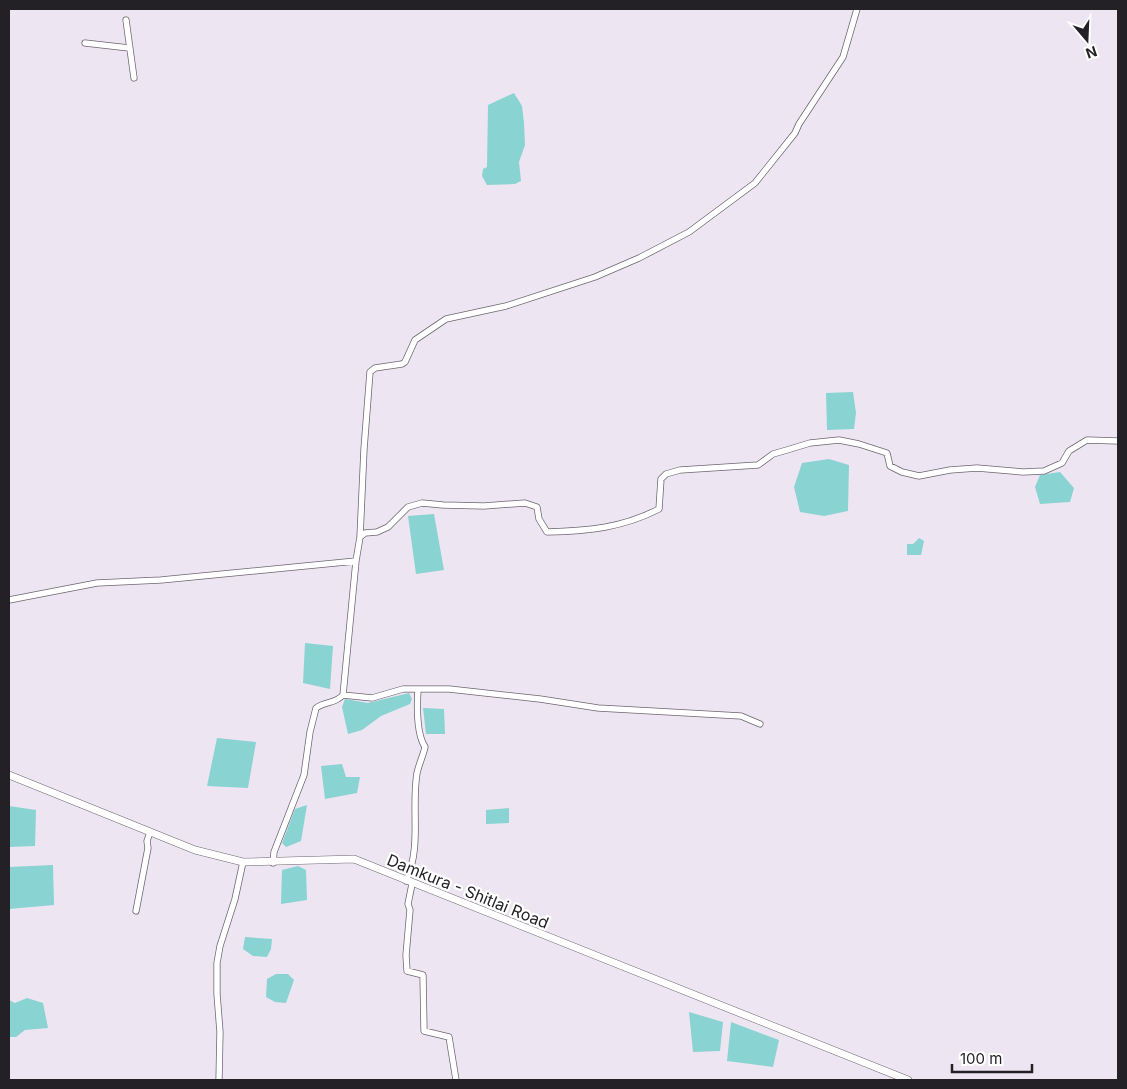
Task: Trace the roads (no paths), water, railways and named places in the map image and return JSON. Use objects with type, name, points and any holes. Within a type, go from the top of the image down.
[{"type":"street","points":[[273,863],[274,852],[304,775],[310,732],[316,708],[322,703],[337,701],[343,695],[360,537],[370,372],[375,368],[402,364],[415,340],[446,319],[506,306],[595,278],[690,232],[741,195],[755,183],[794,133],[843,56],[857,9]]},
{"type":"street","points":[[126,20],[134,78]]},
{"type":"street","points":[[85,43],[129,48]]},
{"type":"street","points":[[360,537],[364,533],[377,532],[388,527],[408,507],[422,503],[484,506],[525,503],[537,507],[539,519],[547,532],[588,530],[616,525],[637,520],[659,509],[661,479],[666,474],[680,470],[758,465],[773,454],[810,443],[838,440],[859,444],[887,453],[890,466],[902,472],[919,476],[950,470],[977,468],[1023,472],[1044,471],[1062,463],[1069,450],[1088,440],[1118,441]]},
{"type":"street","points":[[9,600],[97,583],[161,580],[356,561]]},
{"type":"street","points":[[343,695],[372,698],[403,689],[449,689],[622,710],[741,716],[760,724]]},
{"type":"street","points":[[418,689],[418,718],[422,742],[425,747],[417,772],[414,850],[409,882],[408,904],[410,910],[406,955],[407,971],[423,975],[424,1030],[449,1037],[456,1080]]},
{"type":"street","name":"Damkura - Shitlai Road","points":[[9,775],[195,850],[243,862],[273,863],[317,859],[354,859],[908,1080]]},
{"type":"street","points":[[136,912],[150,832]]},
{"type":"street","points":[[219,1080],[220,1032],[217,963],[243,862]]}]
